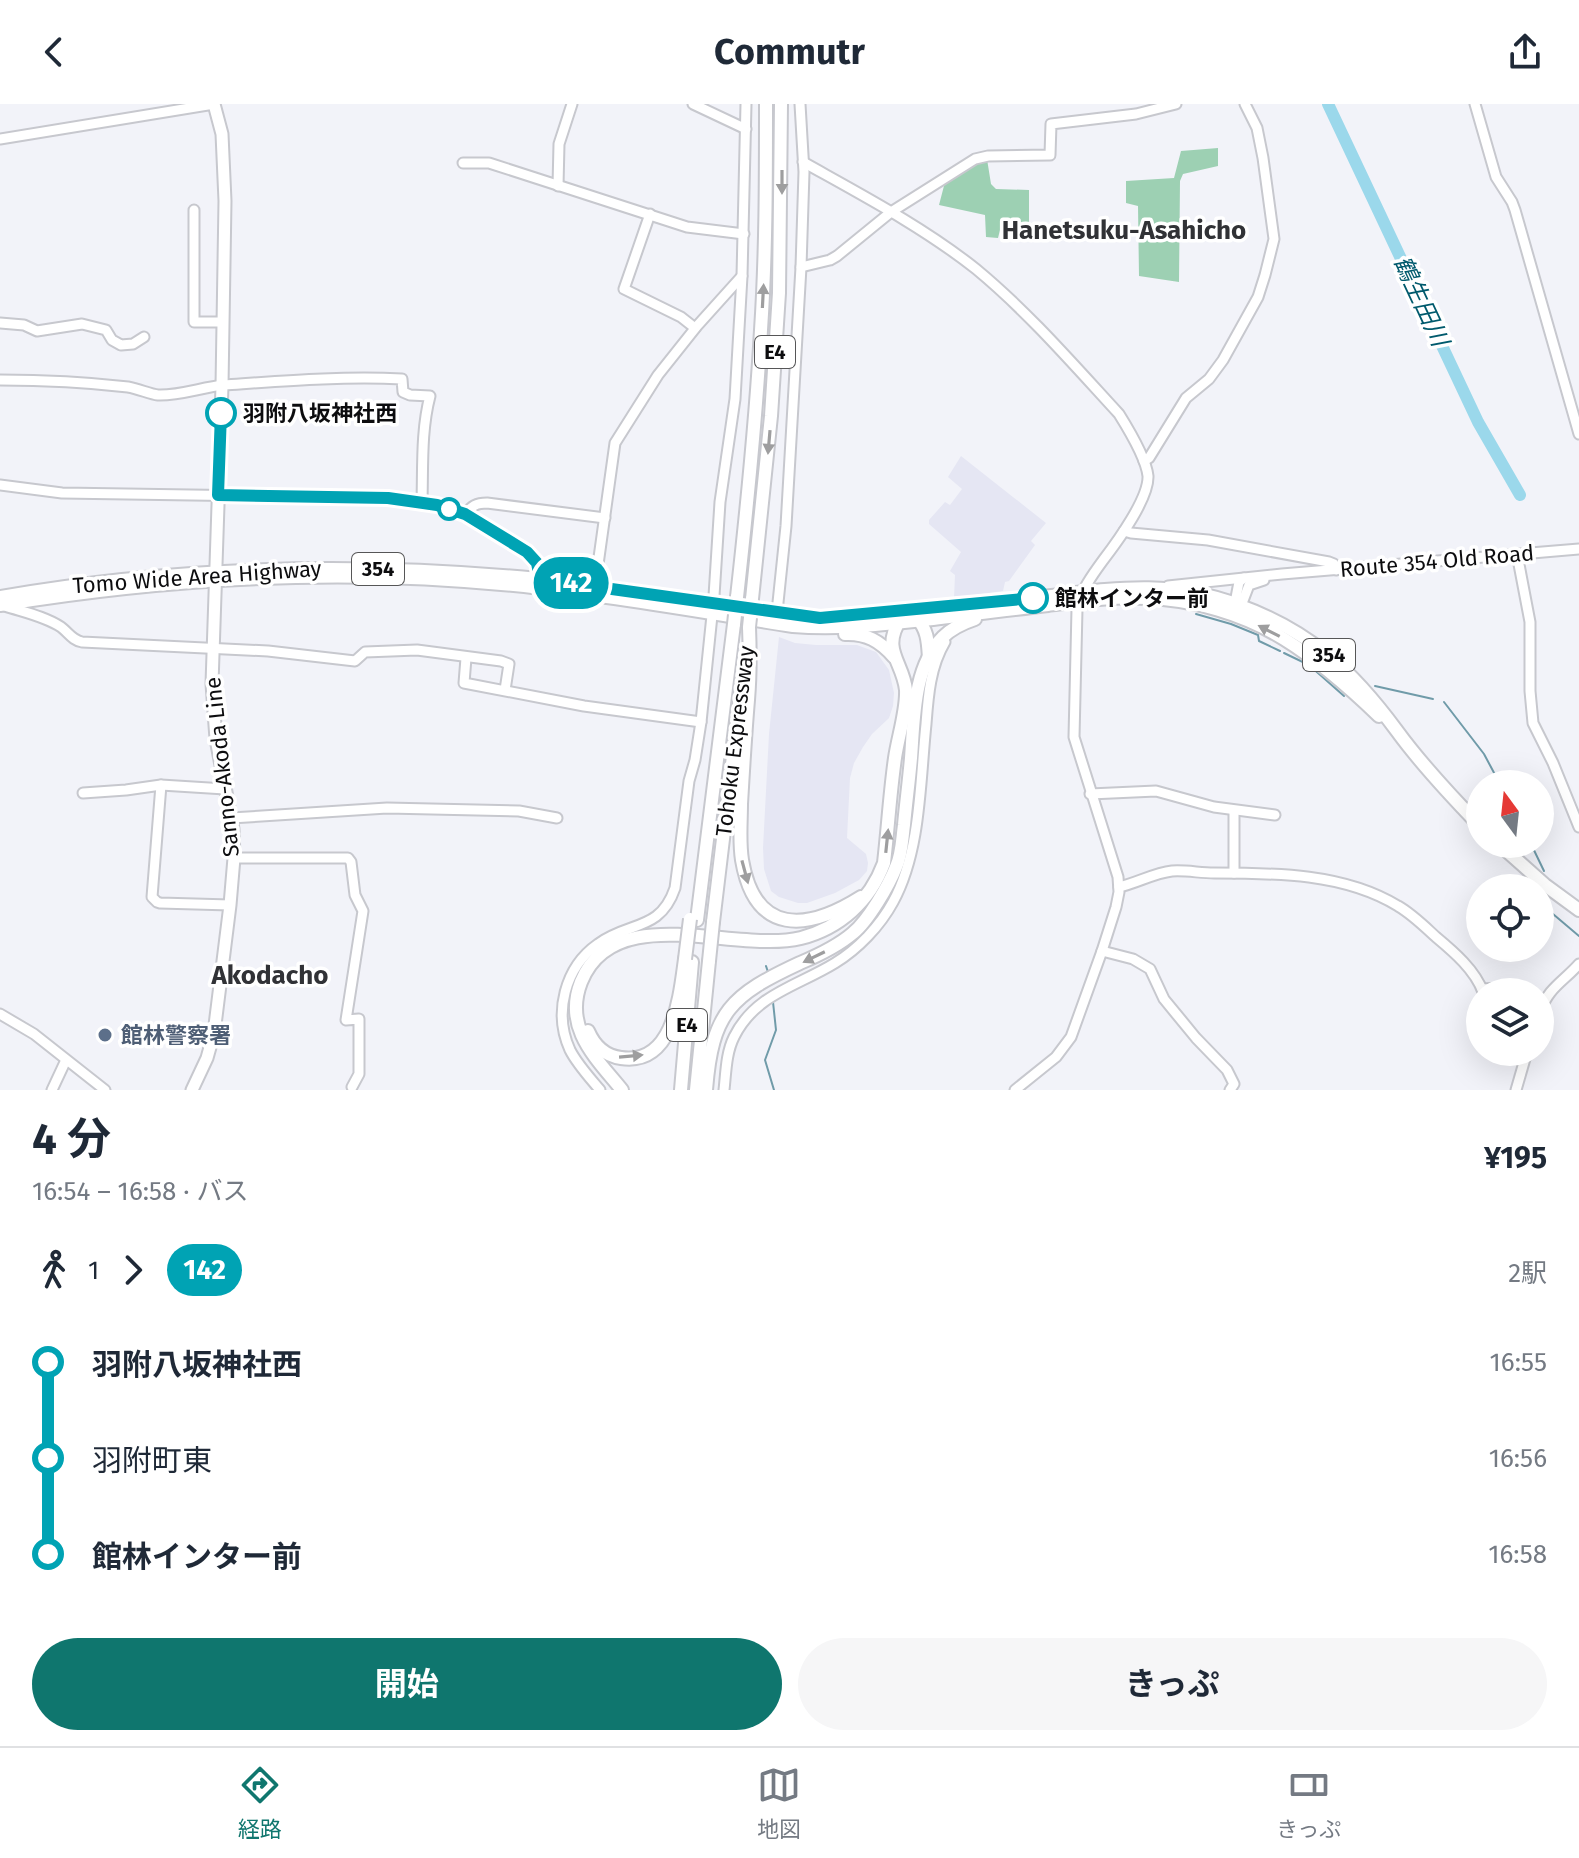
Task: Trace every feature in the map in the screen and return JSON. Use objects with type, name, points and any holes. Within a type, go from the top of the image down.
[{"type":"highway","name":"Tohoku Expressway","points":[[681,1090],[693,920],[713,795],[750,476],[762,319],[766,104]]},
{"type":"highway","name":"Tohoku Expressway","points":[[696,1090],[771,416],[779,293],[781,104]]},
{"type":"highway","name":"Tomo Wide Area Highway","points":[[1,602],[111,581],[355,568],[445,572],[712,609],[777,612],[820,618],[1080,597],[1157,598],[1236,608]]},
{"type":"highway","name":"Tomo Wide Area Highway","points":[[540,584],[595,586],[793,626],[829,628],[1009,610],[1111,588],[1153,587],[1187,591],[1236,608],[1287,641],[1345,685],[1397,731],[1466,810]]},
{"type":"highway","points":[[622,1090],[591,1053],[577,1020],[576,1001],[581,981],[592,963],[607,950],[625,941],[658,935],[756,942],[787,941],[823,930],[857,907],[880,875],[884,863],[905,701],[905,683],[894,657],[892,638],[898,622],[908,610],[919,620],[928,637],[929,659]]},
{"type":"highway","points":[[706,1090],[714,1038],[733,1005],[755,986],[845,939],[867,918],[900,858],[916,706],[920,680],[929,659],[943,637],[956,627],[1009,610]]},
{"type":"highway","points":[[793,626],[821,635],[852,633],[870,637],[894,657]]},
{"type":"highway","points":[[749,627],[750,682],[740,837],[751,890],[768,911],[780,918],[796,921],[831,914],[867,893]]},
{"type":"highway","points":[[1515,858],[1579,910]]},
{"type":"highway","points":[[689,959],[679,1005],[662,1041],[636,1058],[615,1057],[599,1048],[585,1023],[585,992],[602,963],[619,951],[641,944],[670,942],[757,949],[786,948],[813,942],[835,932],[872,908]]},
{"type":"main road","name":"Sanno-Akoda Line","points":[[192,1090],[207,1058],[214,1033],[234,858],[231,818],[216,739],[212,684],[225,201],[222,134],[214,104]]},
{"type":"street","points":[[0,139],[214,104]]},
{"type":"street","points":[[558,186],[559,144],[572,104]]},
{"type":"street","points":[[693,104],[746,129]]},
{"type":"street","points":[[600,1090],[570,1051],[563,1025],[562,1005],[565,990],[583,957],[599,943],[646,924],[664,910],[675,888],[689,781],[701,722],[720,502],[735,399],[744,234],[746,104]]},
{"type":"street","points":[[777,612],[801,267],[803,162],[800,104]]},
{"type":"street","points":[[801,267],[830,260],[891,212],[975,159],[1050,155],[1051,124],[1136,114],[1176,104]]},
{"type":"street","points":[[1144,461],[1149,458],[1186,398],[1209,379],[1223,360],[1258,297],[1265,275],[1274,239],[1257,128],[1245,104]]},
{"type":"street","points":[[1475,104],[1496,177],[1515,210],[1579,434]]},
{"type":"street","points":[[803,162],[932,237],[973,267],[1017,306],[1119,414],[1147,472],[1147,487],[1124,531],[1080,597],[1074,737],[1118,877],[1116,907],[1076,1026],[1065,1047],[1015,1090]]},
{"type":"street","points":[[463,163],[489,163],[687,227],[744,234]]},
{"type":"street","points":[[194,210],[194,322],[223,322]]},
{"type":"street","points":[[650,214],[624,289],[681,317],[695,328]]},
{"type":"street","points":[[595,586],[615,443],[658,375],[742,276]]},
{"type":"street","points":[[0,323],[24,325],[37,331],[82,324],[106,330],[112,340],[121,345],[133,344],[144,337]]},
{"type":"street","points":[[0,380],[92,383],[143,389],[156,395],[285,381],[402,379],[403,392],[430,396],[422,502]]},
{"type":"street","points":[[0,485],[62,493],[388,498],[422,502],[465,514],[527,552],[537,563],[540,584]]},
{"type":"street","points":[[465,514],[478,503],[487,503],[605,518]]},
{"type":"street","points":[[1124,531],[1208,540],[1319,560],[1334,564],[1336,570]]},
{"type":"street","name":"Route 354 Old Road","points":[[1153,587],[1579,549]]},
{"type":"street","points":[[1517,554],[1531,634],[1533,723],[1579,827]]},
{"type":"street","name":"Route 354 Old Road","points":[[1236,608],[1246,590],[1254,583],[1295,574]]},
{"type":"street","points":[[1236,608],[1239,582],[1246,578]]},
{"type":"street","points":[[1,602],[40,617],[75,640],[268,651],[355,661],[365,652],[417,650],[501,661],[509,664],[505,690]]},
{"type":"street","points":[[724,1090],[730,1046],[735,1034],[755,1008],[781,989],[843,957],[871,932],[893,903],[912,847],[929,689],[945,642]]},
{"type":"street","points":[[466,658],[464,683],[584,706],[701,722]]},
{"type":"street","points":[[83,793],[161,785],[225,789]]},
{"type":"street","points":[[161,785],[152,897],[160,903],[230,905]]},
{"type":"street","points":[[1090,794],[1156,791],[1209,806],[1275,815]]},
{"type":"street","points":[[231,818],[387,808],[519,811],[557,818]]},
{"type":"street","points":[[1234,811],[1234,873]]},
{"type":"street","points":[[234,858],[348,858],[351,862],[355,895],[363,911],[346,1020],[359,1019],[359,1074],[352,1087]]},
{"type":"street","points":[[1119,887],[1171,871],[1319,878],[1387,900],[1416,919],[1476,978]]},
{"type":"street","points":[[1102,951],[1133,959],[1150,969],[1164,999],[1227,1070],[1234,1084],[1230,1090]]},
{"type":"street","points":[[1554,988],[1579,964]]},
{"type":"street","points":[[0,1014],[34,1034],[105,1090]]},
{"type":"street","points":[[52,1090],[66,1060]]},
{"type":"street","points":[[1516,1090],[1522,1066]]},
{"type":"shaded area","points":[[961,456],[1046,523],[1031,541],[1035,545],[1009,581],[1005,582],[1003,591],[954,598],[955,575],[950,571],[961,552],[929,524],[929,520],[945,502],[950,505],[962,489],[948,477]]},
{"type":"shaded area","points":[[779,637],[795,643],[857,645],[876,652],[889,670],[894,693],[889,718],[863,747],[850,778],[847,838],[866,854],[867,871],[859,880],[835,893],[807,903],[779,897],[771,891],[764,869],[769,734]]},
{"type":"green space","points":[[1218,148],[1218,166],[1183,174],[1180,181],[1179,282],[1139,276],[1138,206],[1126,203],[1126,181],[1174,178],[1181,151]]},
{"type":"green space","points":[[987,159],[991,184],[996,189],[1029,190],[1029,223],[1002,222],[998,238],[986,237],[985,215],[939,205],[945,182],[976,162]]},
{"type":"waterway","name":"鶴生田川","points":[[1328,104],[1478,422],[1520,495]]},
{"type":"waterway","points":[[1196,614],[1258,635],[1259,641],[1280,651]]},
{"type":"waterway","points":[[1284,653],[1309,665],[1344,696]]},
{"type":"waterway","points":[[1375,686],[1433,699]]},
{"type":"waterway","points":[[1444,702],[1493,770]]},
{"type":"waterway","points":[[1538,858],[1544,871]]},
{"type":"waterway","points":[[1554,915],[1579,936]]},
{"type":"waterway","points":[[766,966],[768,972]]},
{"type":"waterway","points":[[773,1002],[776,1030],[765,1060],[774,1090]]},
{"type":"bus line","name":"142","points":[[221,413],[218,495],[388,498],[437,505],[465,514],[509,539],[537,563],[540,579],[820,618],[1033,598]]},
{"type":"place","name":"羽附八坂神社西","points":[[221,413]]},
{"type":"place","name":"館林インター前","points":[[1033,598]]},
{"type":"place","name":"館林警察署","points":[[105,1035]]},
{"type":"district","name":"Hanetsuku-Asahicho","points":[[1124,230]]},
{"type":"district","name":"Akodacho","points":[[270,975]]}]
